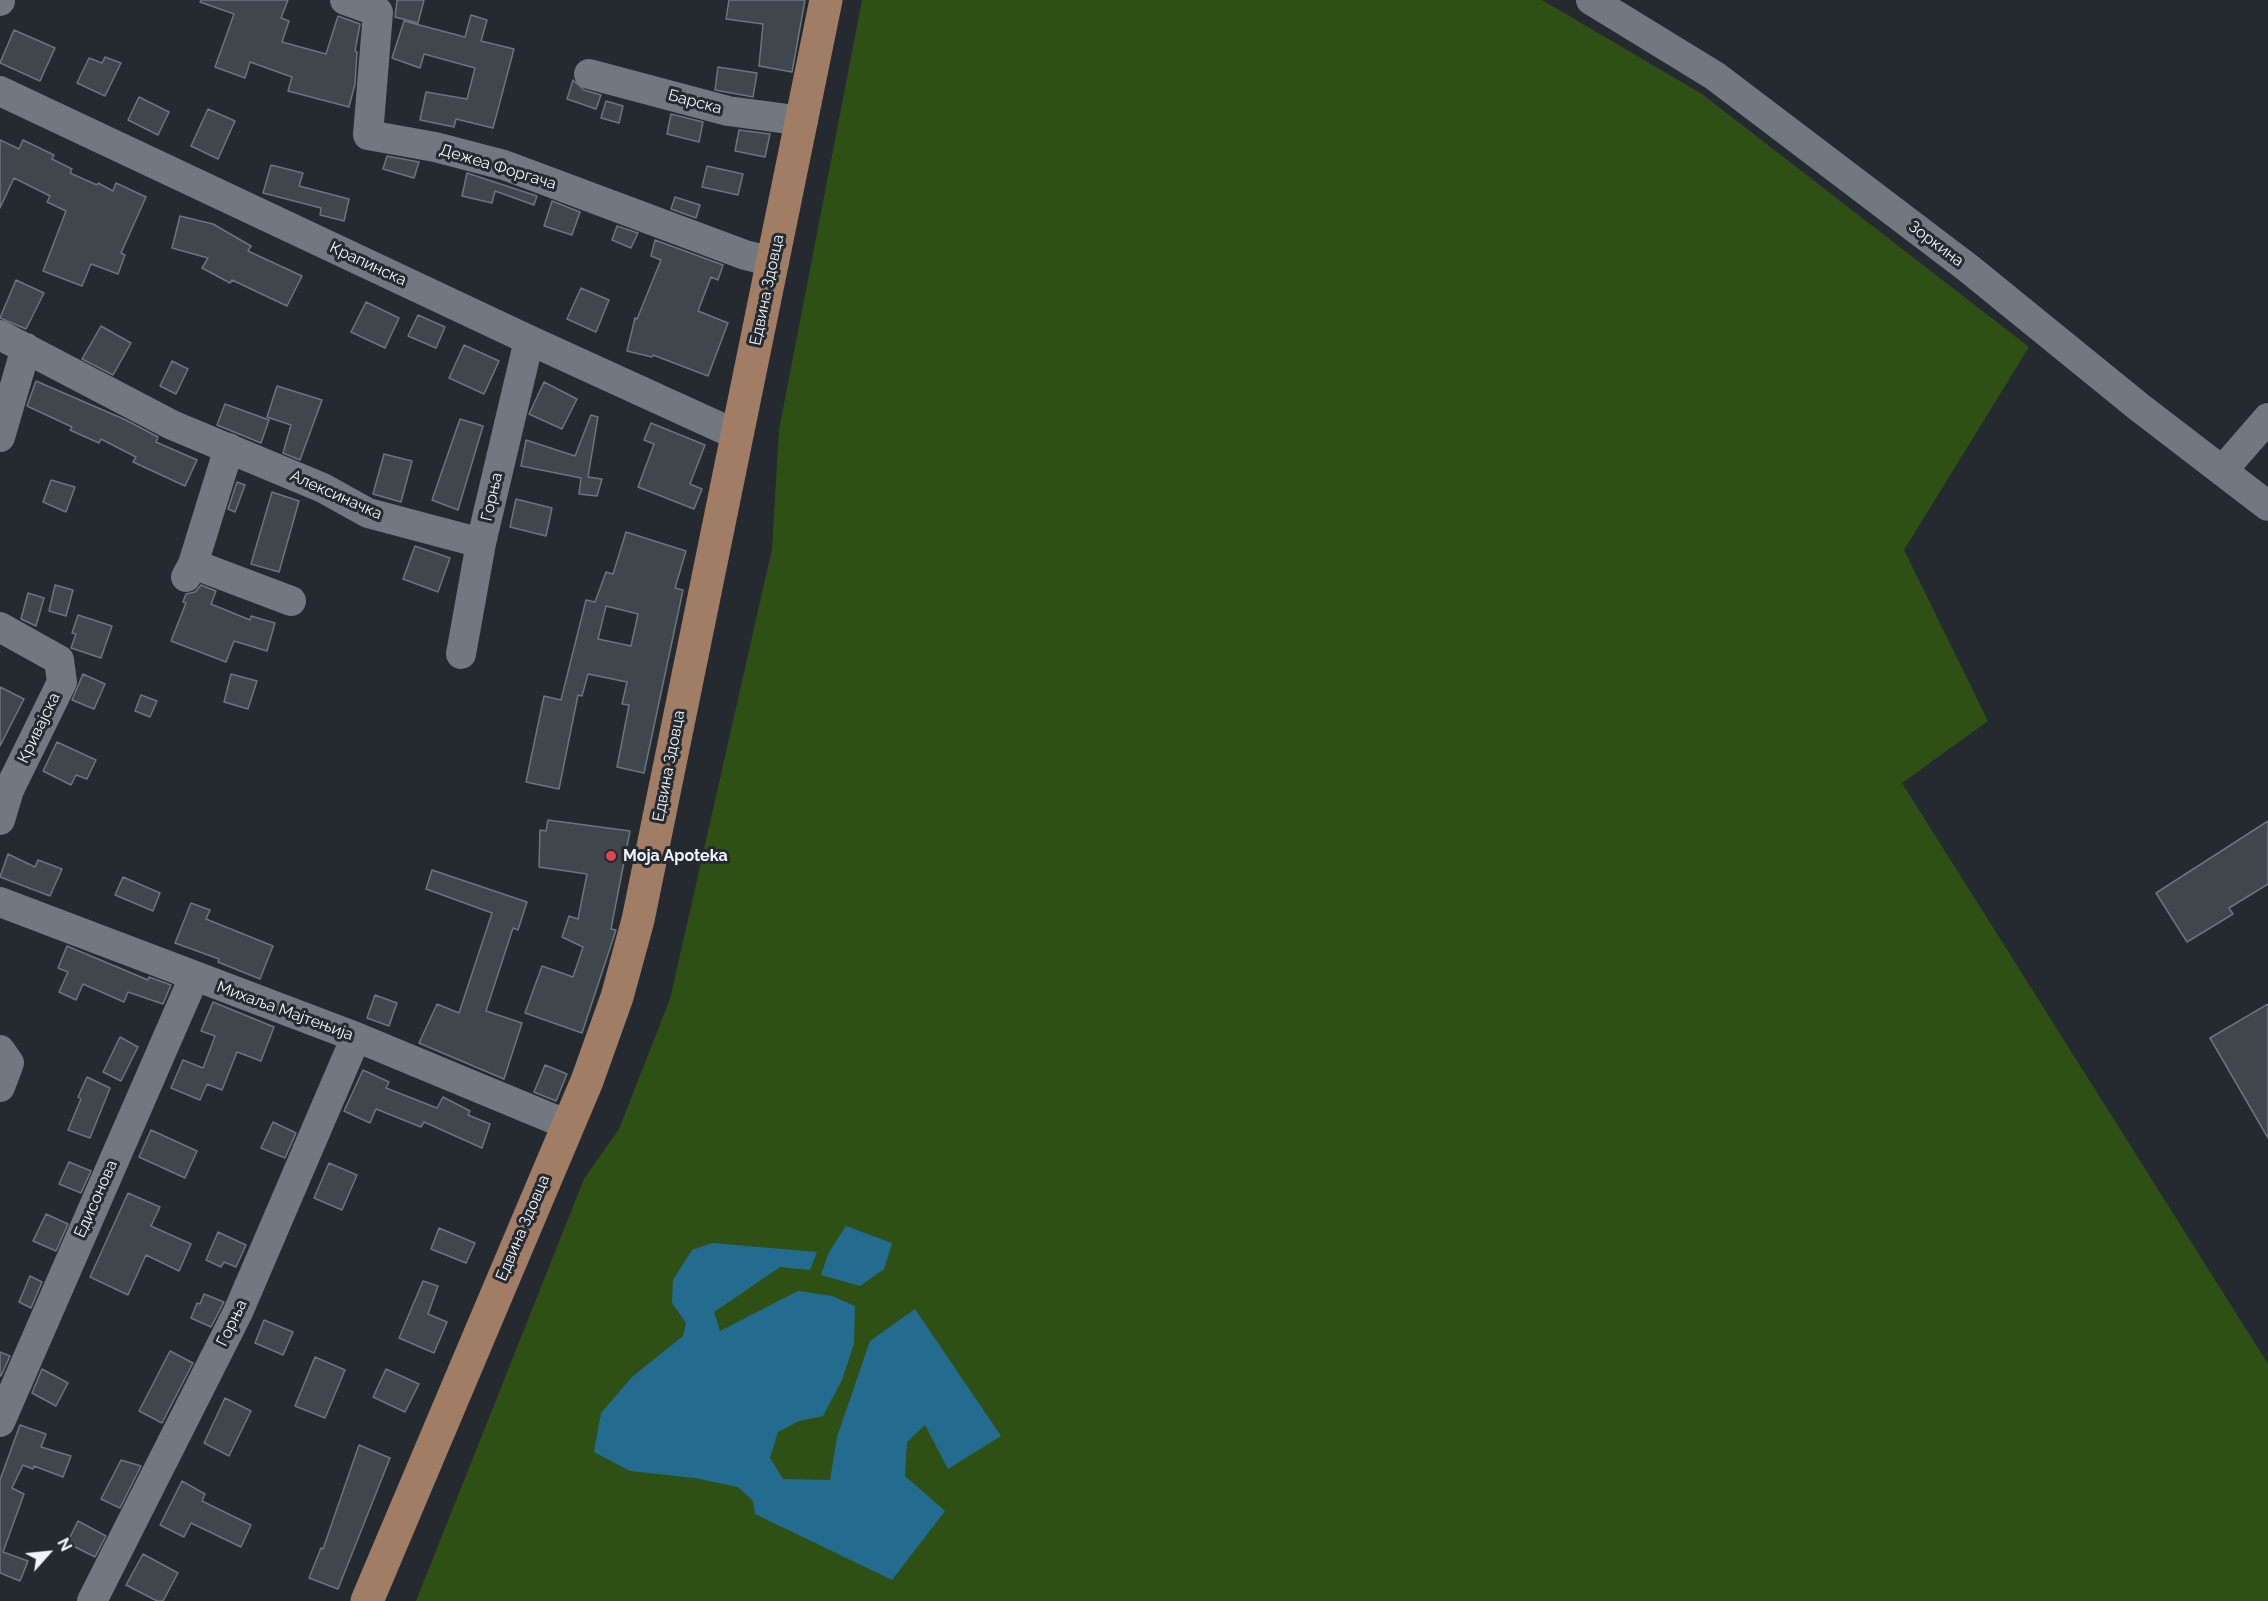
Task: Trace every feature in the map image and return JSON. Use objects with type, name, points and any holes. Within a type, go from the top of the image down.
[{"type":"main road","name":"Едвина Здовца","points":[[367,1601],[587,1081],[617,998],[638,920],[826,0]]},
{"type":"street","name":"Дежеа Форгача","points":[[345,0],[378,12],[368,135],[435,147],[504,165],[745,255],[774,262]]},
{"type":"street","name":"Зоркина","points":[[1591,0],[1715,76],[1968,268],[2268,506]]},
{"type":"street","name":"Барска","points":[[589,74],[728,111],[803,121]]},
{"type":"street","name":"Крапинска","points":[[0,91],[736,435]]},
{"type":"street","name":"Горња","points":[[460,654],[481,543],[529,340]]},
{"type":"street","points":[[0,437],[13,342]]},
{"type":"street","name":"Алексиначка","points":[[13,342],[172,424],[323,488],[368,513],[481,543]]},
{"type":"street","points":[[2222,471],[2268,418]]},
{"type":"street","points":[[229,448],[189,570],[291,602]]},
{"type":"street","name":"Кривајска","points":[[0,627],[59,660],[62,682],[4,788]]},
{"type":"street","points":[[0,820],[4,788]]},
{"type":"street","name":"Михаља Мајтењија","points":[[0,902],[194,977],[356,1036],[568,1125]]},
{"type":"street","name":"Едисонова","points":[[2,1410],[194,977]]},
{"type":"street","name":"Горња","points":[[92,1601],[238,1312],[356,1036]]},
{"type":"street","points":[[0,1050],[9,1063],[0,1087]]},
{"type":"green space","points":[[862,0],[1542,0],[1702,94],[2029,347],[1904,550],[1988,721],[1902,783],[2268,1364],[2268,1601],[416,1601],[584,1179],[619,1129],[670,999],[772,549],[779,430]]},
{"type":"water","points":[[846,1226],[892,1243],[884,1269],[860,1286],[821,1275],[829,1252]]},
{"type":"water","points":[[712,1243],[817,1252],[810,1270],[780,1267],[714,1312],[720,1331],[798,1291],[832,1296],[855,1306],[854,1344],[842,1380],[823,1416],[799,1421],[778,1432],[770,1458],[783,1479],[830,1480],[837,1437],[870,1341],[915,1309],[1001,1436],[948,1469],[925,1425],[907,1442],[905,1476],[945,1511],[892,1580],[755,1514],[753,1501],[738,1487],[695,1478],[630,1471],[594,1452],[601,1413],[632,1377],[683,1336],[686,1323],[672,1303],[673,1280],[692,1250]]},
{"type":"building","points":[[201,0],[288,0],[281,18],[289,21],[282,42],[326,54],[338,16],[360,24],[355,51],[357,52],[355,84],[349,107],[288,91],[292,77],[250,62],[245,78],[215,67],[234,14],[200,2]]},
{"type":"building","points":[[397,0],[424,0],[418,23],[395,17]]},
{"type":"building","points":[[729,0],[805,0],[792,72],[759,66],[763,24],[726,19]]},
{"type":"building","points":[[471,15],[487,20],[481,41],[514,49],[493,128],[456,119],[454,127],[420,120],[426,92],[467,99],[475,68],[424,54],[420,68],[392,58],[404,21],[465,37]]},
{"type":"building","points":[[14,30],[55,48],[40,81],[0,63]]},
{"type":"building","points":[[105,57],[121,63],[105,96],[77,83],[89,58],[102,63]]},
{"type":"building","points":[[718,67],[757,73],[753,97],[715,90]]},
{"type":"building","points":[[573,80],[584,90],[601,95],[596,109],[567,99]]},
{"type":"building","points":[[139,97],[169,112],[158,135],[128,120]]},
{"type":"building","points":[[606,101],[623,106],[619,123],[601,118]]},
{"type":"building","points":[[208,109],[235,121],[218,159],[191,146]]},
{"type":"building","points":[[671,114],[703,122],[699,142],[667,134]]},
{"type":"building","points":[[739,130],[770,134],[765,157],[735,151]]},
{"type":"building","points":[[0,140],[19,149],[23,140],[54,155],[52,159],[72,169],[70,173],[113,191],[116,183],[146,197],[121,253],[125,255],[118,274],[91,264],[82,286],[43,271],[66,211],[47,202],[50,196],[14,178],[0,208]]},
{"type":"building","points":[[387,156],[419,162],[414,178],[383,169]]},
{"type":"building","points":[[271,165],[303,173],[299,186],[349,199],[344,221],[320,215],[321,208],[263,193]]},
{"type":"building","points":[[707,166],[743,174],[738,195],[702,187]]},
{"type":"building","points":[[467,173],[537,196],[534,205],[495,191],[492,203],[462,196]]},
{"type":"building","points":[[675,197],[700,205],[696,218],[671,209]]},
{"type":"building","points":[[552,201],[580,212],[572,235],[544,226]]},
{"type":"building","points":[[180,216],[213,224],[251,246],[248,251],[302,276],[287,306],[232,280],[230,283],[202,268],[208,258],[172,248]]},
{"type":"building","points":[[617,226],[638,233],[631,248],[612,240]]},
{"type":"building","points":[[655,240],[723,265],[718,280],[711,277],[698,311],[728,323],[708,376],[653,355],[652,357],[627,351],[635,318],[637,319],[661,260],[651,256]]},
{"type":"building","points":[[16,280],[44,293],[26,329],[0,318]]},
{"type":"building","points":[[581,288],[609,300],[596,332],[567,319]]},
{"type":"building","points":[[366,302],[399,318],[385,348],[351,332]]},
{"type":"building","points":[[418,315],[445,327],[436,348],[408,336]]},
{"type":"building","points":[[101,326],[131,343],[113,375],[82,359]]},
{"type":"building","points":[[464,345],[499,361],[484,394],[449,378]]},
{"type":"building","points":[[172,361],[188,369],[176,394],[160,386]]},
{"type":"building","points":[[36,381],[126,420],[158,437],[156,442],[197,460],[185,486],[133,462],[136,457],[101,439],[99,443],[70,430],[72,427],[27,406]]},
{"type":"building","points":[[544,382],[577,399],[562,429],[529,414]]},
{"type":"building","points":[[277,386],[322,400],[300,460],[283,453],[291,425],[267,417]]},
{"type":"building","points":[[225,404],[269,420],[261,443],[217,425]]},
{"type":"building","points":[[591,415],[598,417],[588,477],[602,479],[597,496],[579,494],[581,478],[521,466],[526,440],[575,456]]},
{"type":"building","points":[[460,419],[483,426],[458,510],[432,500]]},
{"type":"building","points":[[651,423],[705,445],[690,484],[702,489],[694,509],[638,487],[654,444],[644,440]]},
{"type":"building","points":[[384,454],[412,461],[401,502],[373,494]]},
{"type":"building","points":[[51,480],[75,487],[66,512],[43,502]]},
{"type":"building","points":[[237,482],[245,485],[235,512],[228,509]]},
{"type":"building","points":[[272,492],[299,501],[279,572],[251,564]]},
{"type":"building","points":[[516,499],[552,508],[546,536],[510,527]]},
{"type":"building","points":[[626,532],[686,551],[675,588],[683,590],[644,773],[617,767],[629,705],[622,704],[627,682],[588,674],[582,696],[578,695],[559,789],[526,782],[544,696],[561,700],[586,600],[595,602],[606,572],[613,574]],"holes":[[[606,606],[638,614],[631,646],[598,639]]]},
{"type":"building","points":[[415,546],[450,558],[438,592],[403,579]]},
{"type":"building","points":[[55,585],[73,590],[66,616],[49,611]]},
{"type":"building","points":[[201,585],[216,591],[211,604],[250,620],[251,616],[275,623],[267,651],[234,641],[226,662],[171,641],[186,603],[183,602],[186,594],[195,592]]},
{"type":"building","points":[[28,593],[44,598],[36,626],[21,619]]},
{"type":"building","points":[[78,615],[112,626],[101,658],[71,648],[76,634],[72,633]]},
{"type":"building","points":[[83,674],[105,684],[94,709],[72,700]]},
{"type":"building","points":[[231,674],[257,681],[248,709],[224,702]]},
{"type":"building","points":[[0,687],[24,699],[0,746]]},
{"type":"building","points":[[141,695],[157,701],[150,717],[135,711]]},
{"type":"building","points":[[57,742],[96,760],[87,779],[76,775],[71,785],[43,771]]},
{"type":"building","points":[[548,820],[630,831],[611,929],[616,930],[582,1033],[525,1013],[542,966],[573,977],[583,947],[562,937],[569,916],[578,919],[587,874],[539,867],[540,830],[546,831]]},
{"type":"building","points":[[2268,821],[2268,884],[2229,908],[2233,914],[2187,942],[2156,893]]},
{"type":"building","points":[[8,854],[35,867],[38,860],[62,869],[50,896],[0,877]]},
{"type":"building","points":[[432,870],[527,902],[518,930],[513,928],[486,1011],[522,1023],[504,1079],[419,1043],[437,1004],[459,1013],[492,913],[426,889]]},
{"type":"building","points":[[123,877],[160,893],[153,911],[115,895]]},
{"type":"building","points":[[191,903],[210,910],[206,919],[273,946],[260,979],[218,962],[219,959],[175,943]]},
{"type":"building","points":[[67,946],[148,980],[149,977],[171,985],[163,1004],[128,992],[124,1002],[83,984],[76,1000],[59,992],[68,972],[58,968]]},
{"type":"building","points":[[375,995],[397,1003],[389,1026],[367,1018]]},
{"type":"building","points":[[213,1002],[274,1027],[261,1061],[237,1052],[222,1090],[207,1084],[200,1100],[171,1088],[183,1060],[203,1068],[215,1036],[201,1031]]},
{"type":"building","points":[[2268,1004],[2268,1138],[2210,1038]]},
{"type":"building","points":[[120,1037],[138,1047],[121,1081],[103,1072]]},
{"type":"building","points":[[545,1065],[567,1074],[556,1101],[534,1092]]},
{"type":"building","points":[[363,1070],[389,1082],[386,1088],[437,1108],[443,1097],[470,1111],[468,1115],[490,1124],[482,1148],[424,1122],[421,1127],[376,1109],[370,1123],[344,1111]]},
{"type":"building","points":[[87,1077],[110,1088],[90,1138],[68,1130]]},
{"type":"building","points":[[273,1122],[296,1133],[285,1158],[261,1148]]},
{"type":"building","points":[[151,1130],[197,1151],[185,1178],[139,1157]]},
{"type":"building","points":[[69,1162],[91,1171],[81,1193],[59,1184]]},
{"type":"building","points":[[329,1163],[357,1175],[342,1210],[314,1198]]},
{"type":"building","points":[[128,1193],[160,1207],[151,1226],[191,1244],[179,1271],[146,1255],[128,1295],[90,1277]]},
{"type":"building","points":[[46,1214],[68,1224],[56,1251],[33,1241]]},
{"type":"building","points":[[439,1228],[475,1243],[466,1263],[431,1249]]},
{"type":"building","points":[[218,1232],[246,1245],[236,1267],[224,1262],[221,1267],[206,1260]]},
{"type":"building","points":[[30,1276],[42,1282],[31,1308],[19,1302]]},
{"type":"building","points":[[423,1281],[438,1286],[428,1314],[447,1322],[434,1353],[399,1338]]},
{"type":"building","points":[[204,1294],[224,1302],[211,1327],[191,1318],[197,1303],[200,1304]]},
{"type":"building","points":[[264,1320],[293,1332],[283,1355],[255,1343]]},
{"type":"building","points":[[170,1351],[193,1363],[162,1423],[139,1411]]},
{"type":"building","points":[[0,1352],[10,1356],[1,1376],[0,1376]]},
{"type":"building","points":[[315,1357],[345,1370],[325,1418],[295,1406]]},
{"type":"building","points":[[42,1369],[68,1383],[56,1406],[32,1393]]},
{"type":"building","points":[[386,1369],[419,1384],[405,1412],[373,1397]]},
{"type":"building","points":[[225,1398],[251,1411],[229,1456],[204,1443]]},
{"type":"building","points":[[20,1425],[46,1434],[41,1447],[71,1456],[63,1477],[34,1466],[33,1469],[23,1465],[12,1488],[24,1494],[3,1552],[28,1561],[20,1581],[0,1573],[0,1480]]},
{"type":"building","points":[[359,1445],[390,1458],[338,1589],[309,1578],[321,1548],[323,1549]]},
{"type":"building","points":[[121,1460],[141,1466],[120,1508],[101,1499]]},
{"type":"building","points":[[182,1481],[205,1494],[202,1501],[251,1525],[241,1547],[191,1523],[184,1537],[160,1525]]},
{"type":"building","points":[[78,1521],[106,1536],[95,1557],[67,1543]]},
{"type":"building","points":[[143,1554],[178,1573],[163,1601],[157,1601],[126,1585]]},
{"type":"place","name":"Moja Apoteka","points":[[611,856]]}]
